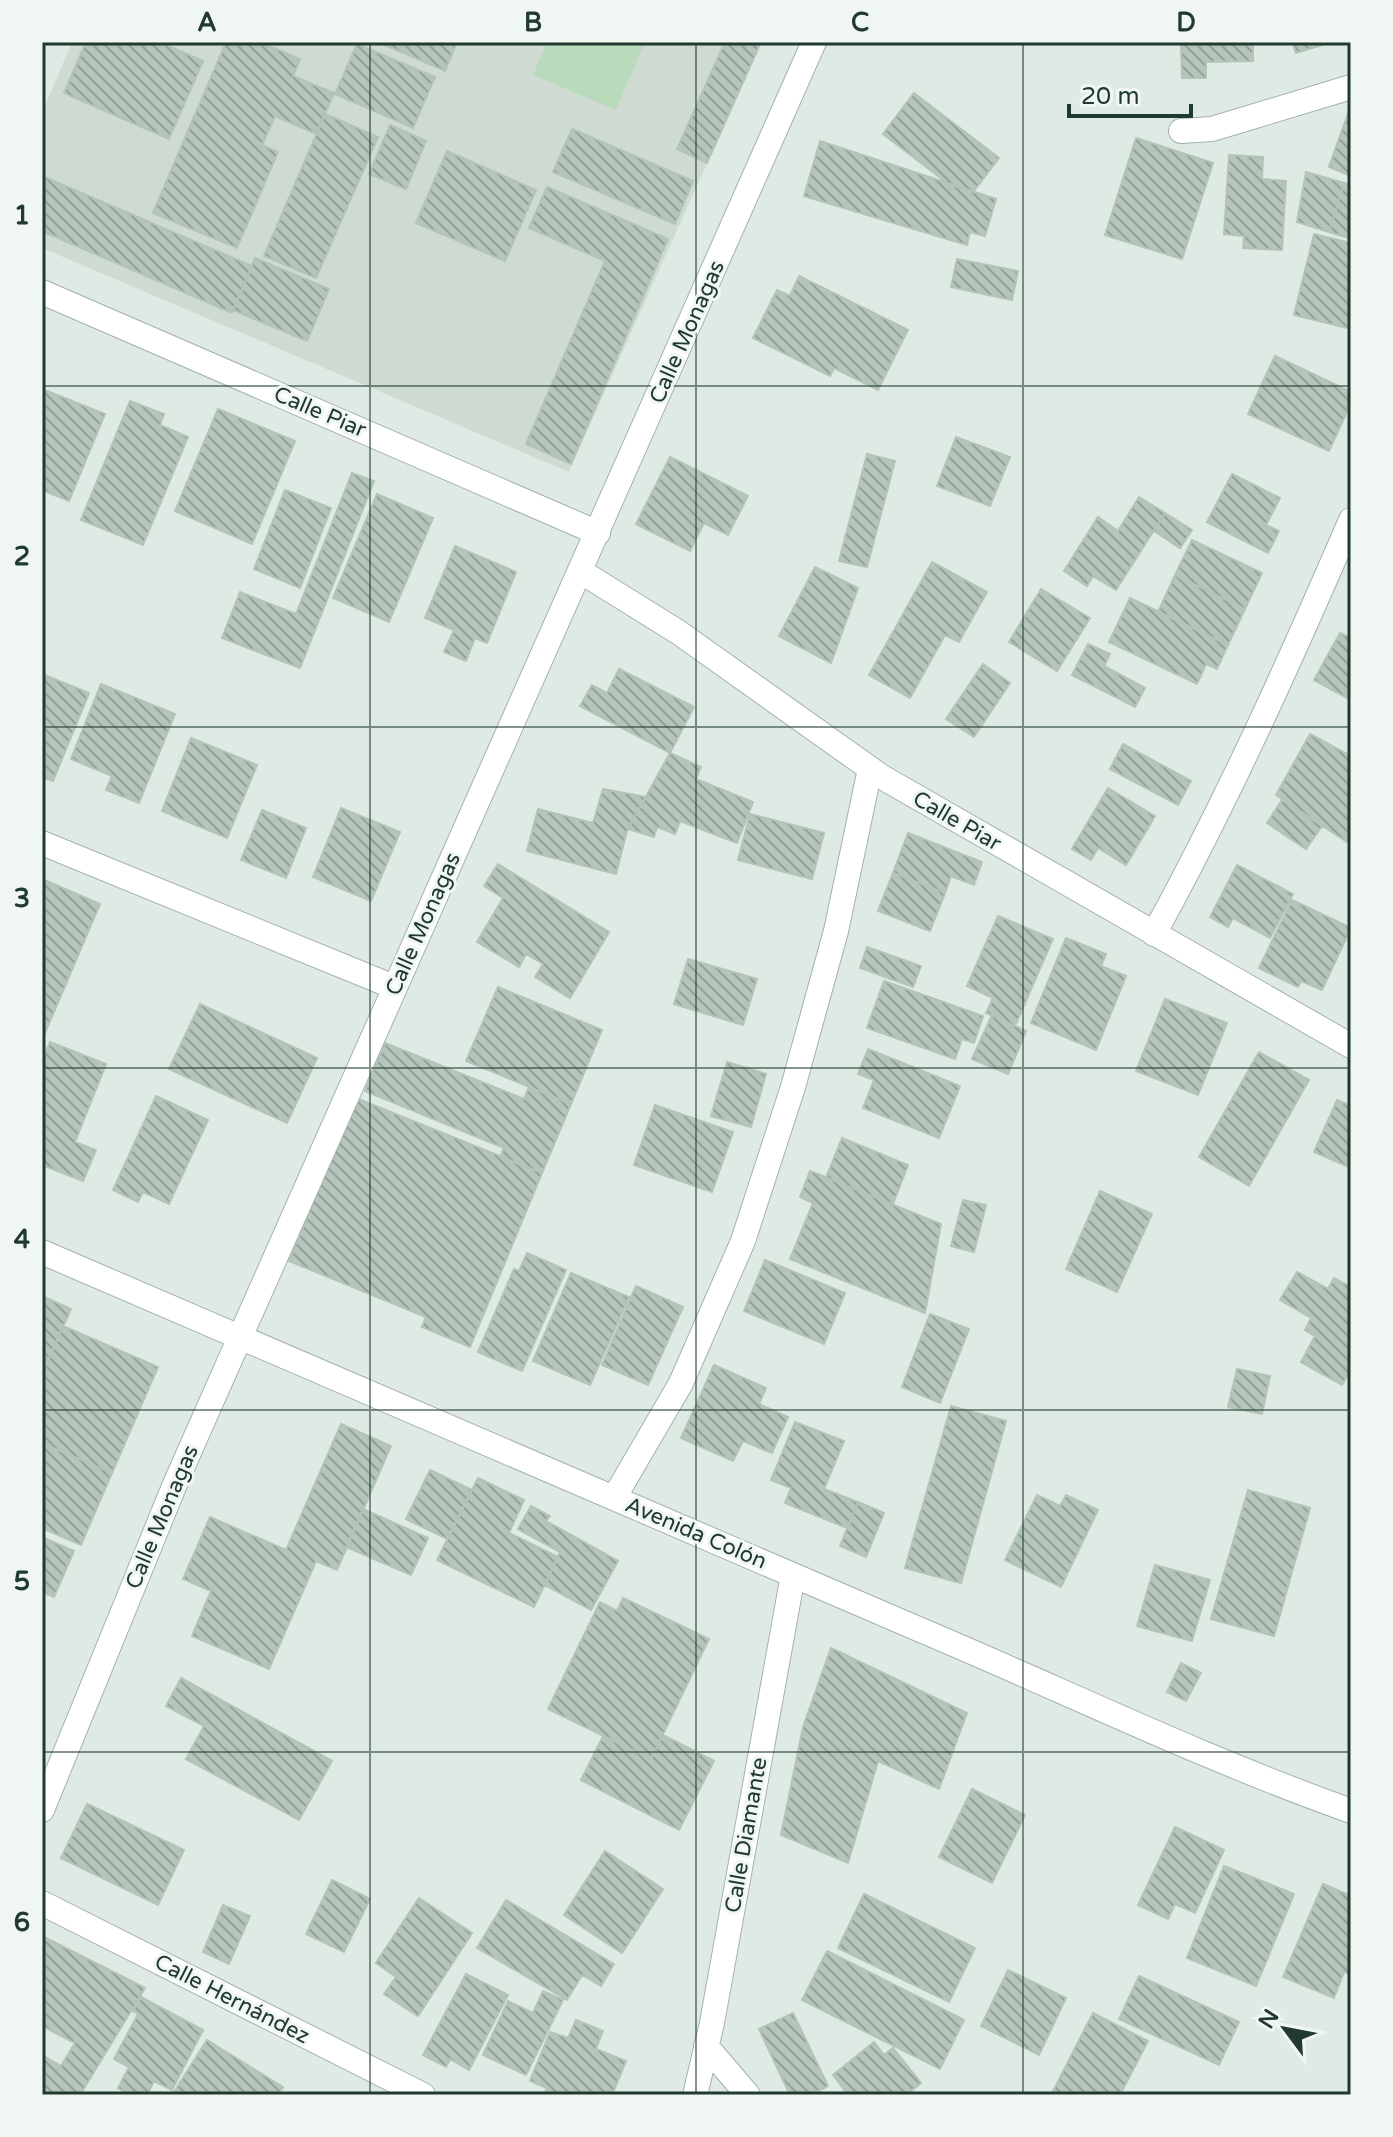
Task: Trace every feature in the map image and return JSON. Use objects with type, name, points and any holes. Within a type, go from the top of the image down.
[{"type":"street","name":"Calle Monagas","points":[[42,1810],[175,1484],[814,42]]},
{"type":"street","points":[[1181,131],[1212,129],[1351,87]]},
{"type":"street","name":"Calle Piar","points":[[42,292],[598,533]]},
{"type":"street","points":[[1154,934],[1217,819],[1270,709],[1351,520]]},
{"type":"street","name":"Calle Piar","points":[[580,571],[678,632],[870,769],[1351,1046]]},
{"type":"street","points":[[614,1498],[681,1383],[743,1241],[793,1087],[836,931],[870,769]]},
{"type":"street","points":[[42,843],[394,987]]},
{"type":"street","name":"Avenida Colón","points":[[42,1252],[1254,1777],[1351,1811]]},
{"type":"street","name":"Calle Diamante","points":[[695,2095],[793,1575]]},
{"type":"street","name":"Calle Hernández","points":[[42,1903],[423,2095]]},
{"type":"street","points":[[706,2046],[748,2095]]},
{"type":"shaded area","points":[[72,42],[761,42],[569,472],[42,248],[42,113]]},
{"type":"green space","points":[[547,42],[645,42],[616,110],[533,75]]},
{"type":"building","points":[[86,42],[159,42],[203,61],[169,139],[64,93]]},
{"type":"building","points":[[226,42],[260,42],[300,59],[293,76],[334,93],[316,134],[275,116],[262,145],[278,152],[237,248],[153,213]]},
{"type":"building","points":[[378,42],[457,42],[445,71]]},
{"type":"building","points":[[725,42],[761,42],[707,163],[677,149]]},
{"type":"building","points":[[1181,42],[1253,42],[1253,61],[1206,62],[1206,78],[1182,78]]},
{"type":"building","points":[[1292,42],[1321,42],[1322,45],[1296,53]]},
{"type":"building","points":[[357,44],[435,77],[413,128],[335,94]]},
{"type":"building","points":[[914,93],[999,158],[973,192],[950,185],[883,134]]},
{"type":"building","points":[[1351,105],[1351,176],[1329,167]]},
{"type":"building","points":[[325,114],[378,137],[316,278],[264,256]]},
{"type":"building","points":[[390,125],[426,141],[406,189],[369,174]]},
{"type":"building","points":[[572,129],[693,181],[675,224],[553,172]]},
{"type":"building","points":[[1136,138],[1213,163],[1182,259],[1105,235]]},
{"type":"building","points":[[820,141],[996,199],[985,236],[970,232],[967,245],[804,196]]},
{"type":"building","points":[[447,151],[536,190],[505,261],[416,223]]},
{"type":"building","points":[[1229,155],[1263,157],[1262,179],[1286,181],[1282,250],[1243,248],[1244,236],[1224,234]]},
{"type":"building","points":[[1306,172],[1344,183],[1329,232],[1297,222]]},
{"type":"building","points":[[42,176],[252,266],[232,313],[42,231]]},
{"type":"building","points":[[1344,183],[1351,185],[1351,239],[1329,232]]},
{"type":"building","points":[[547,187],[668,239],[571,464],[526,444],[605,261],[529,228]]},
{"type":"building","points":[[1314,234],[1351,243],[1351,329],[1294,315]]},
{"type":"building","points":[[255,258],[329,289],[307,341],[233,310]]},
{"type":"building","points":[[957,259],[1018,271],[1012,300],[951,287]]},
{"type":"building","points":[[799,276],[908,330],[878,390],[834,368],[830,376],[753,338],[777,290],[790,296]]},
{"type":"building","points":[[1275,356],[1351,392],[1351,403],[1329,451],[1248,414]]},
{"type":"building","points":[[42,389],[105,414],[69,501],[42,490]]},
{"type":"building","points":[[130,401],[164,414],[160,425],[188,437],[143,545],[81,520]]},
{"type":"building","points":[[218,409],[295,441],[252,544],[175,511]]},
{"type":"building","points":[[956,437],[1010,457],[990,506],[937,486]]},
{"type":"building","points":[[867,454],[895,461],[867,567],[839,561]]},
{"type":"building","points":[[670,457],[748,496],[728,535],[704,523],[690,551],[636,524]]},
{"type":"building","points":[[352,473],[374,481],[300,668],[222,638],[240,592],[296,614]]},
{"type":"building","points":[[1232,474],[1280,498],[1266,525],[1279,531],[1268,553],[1207,522]]},
{"type":"building","points":[[285,490],[331,508],[300,588],[254,569]]},
{"type":"building","points":[[377,494],[433,518],[389,622],[333,598]]},
{"type":"building","points":[[1139,497],[1165,513],[1116,590],[1093,576],[1087,586],[1064,571],[1098,517],[1118,531]]},
{"type":"building","points":[[1165,513],[1192,530],[1180,548],[1154,531]]},
{"type":"building","points":[[1192,540],[1262,573],[1245,609],[1175,575]]},
{"type":"building","points":[[455,546],[516,572],[487,643],[475,638],[466,661],[444,652],[454,630],[425,618]]},
{"type":"building","points":[[932,562],[987,592],[959,642],[945,635],[910,698],[869,675]]},
{"type":"building","points":[[815,567],[858,588],[831,663],[779,636]]},
{"type":"building","points":[[1175,575],[1245,609],[1228,645],[1158,612]]},
{"type":"building","points":[[1041,589],[1090,618],[1057,671],[1009,642]]},
{"type":"building","points":[[1130,598],[1228,645],[1217,669],[1206,664],[1197,684],[1109,642]]},
{"type":"building","points":[[1340,633],[1351,638],[1351,700],[1314,680]]},
{"type":"building","points":[[1088,644],[1110,654],[1104,666],[1145,688],[1135,707],[1072,675]]},
{"type":"building","points":[[983,664],[1010,683],[974,737],[946,719]]},
{"type":"building","points":[[619,669],[694,707],[670,753],[580,706],[592,685],[607,693]]},
{"type":"building","points":[[42,674],[89,693],[53,781],[42,777]]},
{"type":"building","points":[[101,684],[175,714],[139,803],[106,790],[112,776],[71,759]]},
{"type":"building","points":[[1310,734],[1351,756],[1351,834],[1347,842],[1276,795]]},
{"type":"building","points":[[191,738],[257,765],[227,838],[162,811]]},
{"type":"building","points":[[1123,744],[1191,781],[1178,805],[1110,769]]},
{"type":"building","points":[[670,753],[701,767],[696,779],[753,802],[737,843],[680,821],[675,834],[657,827],[654,837],[628,829]]},
{"type":"building","points":[[1108,788],[1155,816],[1126,865],[1098,848],[1091,860],[1072,849]]},
{"type":"building","points":[[603,789],[646,797],[627,831],[616,874],[527,851],[538,809],[593,823]]},
{"type":"building","points":[[1282,800],[1322,826],[1306,849],[1267,823]]},
{"type":"building","points":[[341,808],[400,832],[371,901],[313,877]]},
{"type":"building","points":[[262,810],[306,828],[286,878],[241,860]]},
{"type":"building","points":[[750,814],[824,833],[812,879],[738,860]]},
{"type":"building","points":[[908,833],[982,862],[974,885],[951,876],[945,893],[893,873]]},
{"type":"building","points":[[498,864],[609,932],[570,998],[535,977],[543,964],[526,954],[519,967],[477,942],[503,898],[484,886]]},
{"type":"building","points":[[1237,865],[1293,894],[1270,938],[1233,918],[1228,927],[1210,917]]},
{"type":"building","points":[[893,873],[945,893],[930,931],[878,911]]},
{"type":"building","points":[[42,879],[100,904],[42,1040]]},
{"type":"building","points":[[1292,900],[1351,928],[1322,990],[1301,981],[1298,987],[1259,968]]},
{"type":"building","points":[[998,916],[1053,939],[1015,1026],[986,1013],[993,998],[967,986]]},
{"type":"building","points":[[1066,938],[1106,954],[1101,966],[1126,976],[1096,1050],[1031,1023]]},
{"type":"building","points":[[867,947],[921,966],[913,987],[860,968]]},
{"type":"building","points":[[688,959],[757,979],[743,1025],[674,1004]]},
{"type":"building","points":[[884,981],[983,1016],[974,1043],[962,1039],[955,1059],[867,1028]]},
{"type":"building","points":[[498,987],[602,1030],[571,1104],[466,1061]]},
{"type":"building","points":[[1165,999],[1227,1023],[1198,1095],[1136,1071]]},
{"type":"building","points":[[200,1004],[317,1058],[287,1123],[169,1069]]},
{"type":"building","points":[[992,1015],[1026,1031],[1008,1074],[972,1059]]},
{"type":"building","points":[[50,1042],[106,1064],[75,1142],[96,1150],[83,1181],[42,1165],[42,1062]]},
{"type":"building","points":[[385,1043],[524,1099],[529,1087],[571,1104],[542,1173],[500,1157],[504,1148],[365,1091]]},
{"type":"building","points":[[868,1049],[960,1086],[939,1138],[863,1108],[874,1080],[858,1074]]},
{"type":"building","points":[[1259,1052],[1309,1080],[1249,1186],[1199,1157]]},
{"type":"building","points":[[727,1062],[766,1074],[751,1127],[711,1116]]},
{"type":"building","points":[[156,1096],[208,1120],[169,1204],[143,1192],[138,1202],[113,1190]]},
{"type":"building","points":[[356,1098],[542,1173],[470,1347],[422,1327],[426,1317],[289,1261]]},
{"type":"building","points":[[1337,1100],[1351,1106],[1351,1168],[1314,1152]]},
{"type":"building","points":[[655,1105],[733,1132],[712,1192],[634,1165]]},
{"type":"building","points":[[842,1138],[908,1165],[893,1204],[826,1178]]},
{"type":"building","points":[[810,1171],[941,1224],[925,1313],[790,1259],[813,1203],[800,1197]]},
{"type":"building","points":[[1100,1191],[1152,1214],[1117,1292],[1066,1269]]},
{"type":"building","points":[[963,1200],[986,1205],[974,1252],[951,1246]]},
{"type":"building","points":[[527,1253],[566,1270],[522,1371],[478,1352],[514,1269],[519,1271]]},
{"type":"building","points":[[765,1260],[845,1293],[824,1344],[744,1311]]},
{"type":"building","points":[[1297,1272],[1328,1289],[1334,1278],[1351,1287],[1351,1369],[1342,1385],[1301,1362],[1315,1336],[1305,1330],[1311,1318],[1280,1300]]},
{"type":"building","points":[[571,1273],[629,1297],[590,1385],[533,1361]]},
{"type":"building","points":[[636,1286],[683,1307],[648,1385],[602,1365]]},
{"type":"building","points":[[42,1296],[71,1309],[42,1374]]},
{"type":"building","points":[[930,1314],[969,1329],[940,1403],[902,1387]]},
{"type":"building","points":[[63,1326],[158,1367],[112,1473],[42,1443],[42,1374]]},
{"type":"building","points":[[714,1365],[766,1388],[759,1404],[788,1417],[772,1453],[743,1441],[733,1461],[681,1438]]},
{"type":"building","points":[[1237,1369],[1270,1376],[1262,1414],[1228,1407]]},
{"type":"building","points":[[951,1406],[1006,1421],[961,1583],[905,1568]]},
{"type":"building","points":[[795,1422],[844,1441],[824,1489],[858,1502],[847,1528],[785,1503],[791,1488],[771,1480]]},
{"type":"building","points":[[341,1424],[391,1446],[337,1570],[316,1561],[269,1669],[192,1636],[211,1591],[183,1579],[210,1517],[286,1550]]},
{"type":"building","points":[[42,1443],[112,1473],[81,1545],[42,1528]]},
{"type":"building","points":[[430,1470],[472,1490],[447,1539],[406,1519]]},
{"type":"building","points":[[478,1478],[524,1500],[509,1533],[558,1557],[534,1607],[437,1560]]},
{"type":"building","points":[[1248,1490],[1310,1508],[1274,1636],[1211,1619]]},
{"type":"building","points":[[1037,1495],[1060,1506],[1066,1495],[1098,1510],[1061,1587],[1005,1560]]},
{"type":"building","points":[[858,1502],[884,1513],[866,1557],[840,1546]]},
{"type":"building","points":[[531,1506],[550,1516],[546,1521],[618,1561],[591,1610],[545,1585],[560,1552],[518,1529]]},
{"type":"building","points":[[363,1509],[428,1538],[411,1575],[346,1547]]},
{"type":"building","points":[[42,1537],[74,1551],[54,1597],[42,1592]]},
{"type":"building","points":[[1155,1565],[1210,1580],[1192,1641],[1137,1626]]},
{"type":"building","points":[[623,1598],[709,1639],[651,1759],[548,1709],[600,1602],[617,1611]]},
{"type":"building","points":[[831,1648],[967,1713],[939,1789],[878,1761],[848,1863],[781,1835],[803,1727]]},
{"type":"building","points":[[1181,1663],[1201,1673],[1186,1701],[1167,1692]]},
{"type":"building","points":[[181,1678],[332,1761],[299,1820],[186,1759],[204,1726],[166,1706]]},
{"type":"building","points":[[663,1735],[714,1761],[679,1830],[581,1780],[603,1736],[651,1759]]},
{"type":"building","points":[[972,1789],[1025,1815],[992,1883],[939,1857]]},
{"type":"building","points":[[87,1804],[184,1850],[158,1905],[61,1858]]},
{"type":"building","points":[[1175,1827],[1224,1850],[1195,1913],[1175,1904],[1168,1919],[1138,1905]]},
{"type":"building","points":[[605,1851],[663,1889],[622,1953],[564,1915]]},
{"type":"building","points":[[1224,1866],[1294,1894],[1256,1986],[1187,1958]]},
{"type":"building","points":[[332,1880],[370,1899],[344,1952],[306,1934]]},
{"type":"building","points":[[1323,1884],[1351,1896],[1351,1975],[1344,1972],[1334,1998],[1283,1977]]},
{"type":"building","points":[[864,1894],[975,1948],[949,2002],[838,1948]]},
{"type":"building","points":[[419,1898],[472,1933],[418,2016],[384,1994],[396,1977],[376,1963]]},
{"type":"building","points":[[506,1900],[614,1964],[601,1986],[582,1975],[567,2000],[477,1948]]},
{"type":"building","points":[[223,1905],[250,1916],[229,1964],[203,1952]]},
{"type":"building","points":[[42,1936],[145,1988],[80,2095],[42,2095],[42,2055],[61,2066],[75,2043],[42,2026]]},
{"type":"building","points":[[827,1951],[964,2020],[940,2069],[802,2000]]},
{"type":"building","points":[[1008,1970],[1066,1998],[1039,2055],[981,2026]]},
{"type":"building","points":[[466,1974],[508,1995],[469,2070],[450,2059],[446,2067],[423,2055]]},
{"type":"building","points":[[1139,1976],[1239,2022],[1219,2065],[1119,2019]]},
{"type":"building","points":[[543,1991],[563,2000],[526,2075],[483,2055],[508,2001],[533,2013]]},
{"type":"building","points":[[141,1997],[203,2030],[172,2090],[154,2081],[147,2095],[130,2095],[118,2088],[129,2067],[114,2059],[138,2014],[133,2011]]},
{"type":"building","points":[[793,2013],[828,2086],[810,2095],[790,2095],[759,2029]]},
{"type":"building","points":[[1093,2013],[1148,2041],[1120,2095],[1051,2095]]},
{"type":"building","points":[[576,2020],[603,2031],[596,2049],[626,2061],[612,2095],[544,2095],[547,2088],[530,2081],[550,2032],[568,2038]]},
{"type":"building","points":[[207,2040],[283,2087],[278,2095],[172,2095]]},
{"type":"building","points":[[874,2042],[884,2055],[893,2048],[921,2083],[906,2095],[848,2095],[833,2075]]}]
